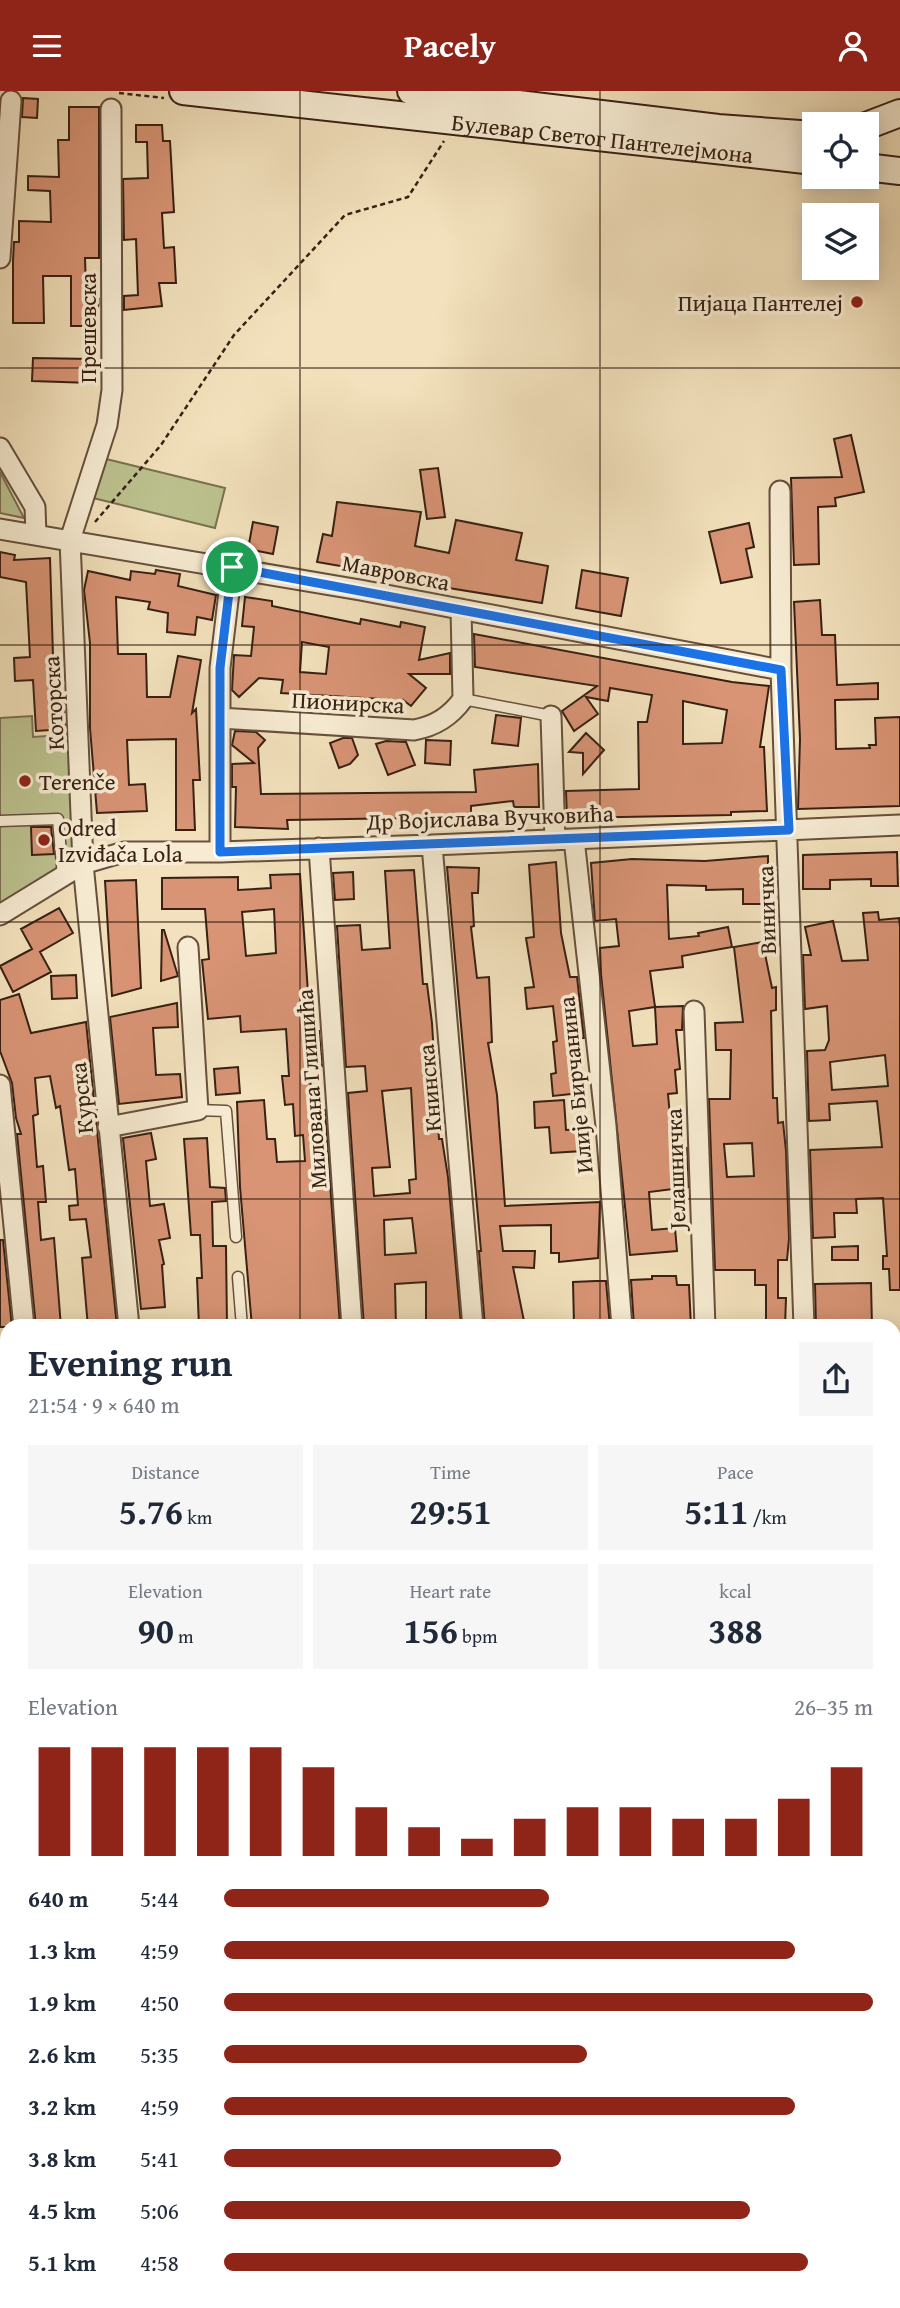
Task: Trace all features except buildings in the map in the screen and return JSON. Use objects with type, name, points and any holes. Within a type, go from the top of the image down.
[{"type":"main road","name":"Булевар Светог Пантелејмона","points":[[183,91],[802,160]]},
{"type":"main road","name":"Булевар Светог Пантелејмона","points":[[411,91],[718,128],[802,134]]},
{"type":"main road","points":[[879,121],[900,113]]},
{"type":"main road","points":[[879,169],[900,171]]},
{"type":"street","points":[[0,258],[11,101]]},
{"type":"street","name":"Прешевска","points":[[76,541],[110,407],[111,109]]},
{"type":"street","points":[[0,448],[35,507],[36,535]]},
{"type":"street","name":"Виничка","points":[[780,491],[781,670],[789,830],[804,1319]]},
{"type":"street","name":"Мавровска","points":[[0,529],[232,567],[781,670]]},
{"type":"street","name":"Которска","points":[[76,541],[83,864]]},
{"type":"street","points":[[220,852],[220,668],[232,567]]},
{"type":"street","points":[[461,609],[463,699]]},
{"type":"street","name":"Пионирска","points":[[220,718],[414,730],[445,718],[463,699]]},
{"type":"street","points":[[551,716],[565,839]]},
{"type":"street","name":"Др Војислава Вучковића","points":[[0,915],[83,864],[124,852],[220,852],[432,845],[900,825]]},
{"type":"street","name":"Илије Бирчанина","points":[[565,839],[606,1126],[621,1319]]},
{"type":"street","name":"Книнска","points":[[432,845],[472,1319]]},
{"type":"street","name":"Милована Глишића","points":[[320,848],[351,1319]]},
{"type":"street","name":"Курска","points":[[83,864],[128,1319]]},
{"type":"street","points":[[108,1127],[198,1110],[188,947]]},
{"type":"street","name":"Јелашничка","points":[[694,1011],[705,1319]]},
{"type":"street","points":[[0,1085],[23,1319]]},
{"type":"lane","points":[[463,699],[551,716]]},
{"type":"lane","points":[[0,821],[58,818],[63,877]]},
{"type":"lane","points":[[198,1110],[226,1111],[236,1237]]},
{"type":"lane","points":[[238,1277],[241,1319]]},
{"type":"lane","points":[[0,1437],[0,1481]]},
{"type":"path","points":[[76,541],[161,445],[234,335],[345,215],[408,197],[447,137]]},
{"type":"green space","points":[[102,458],[225,488],[215,528],[89,497]]},
{"type":"green space","points":[[0,472],[24,518],[0,513]]},
{"type":"green space","points":[[32,716],[33,737],[75,734],[83,859],[0,907],[0,718]]},
{"type":"place","name":"Пијаца Пантелеј","points":[[857,302]]},
{"type":"place","name":"Terenče","points":[[25,781]]},
{"type":"place","name":"Odred Izviđača Lola","points":[[44,840]]},
{"type":"route","points":[[232,567],[781,670],[789,830],[220,852],[220,668],[232,567]]}]
